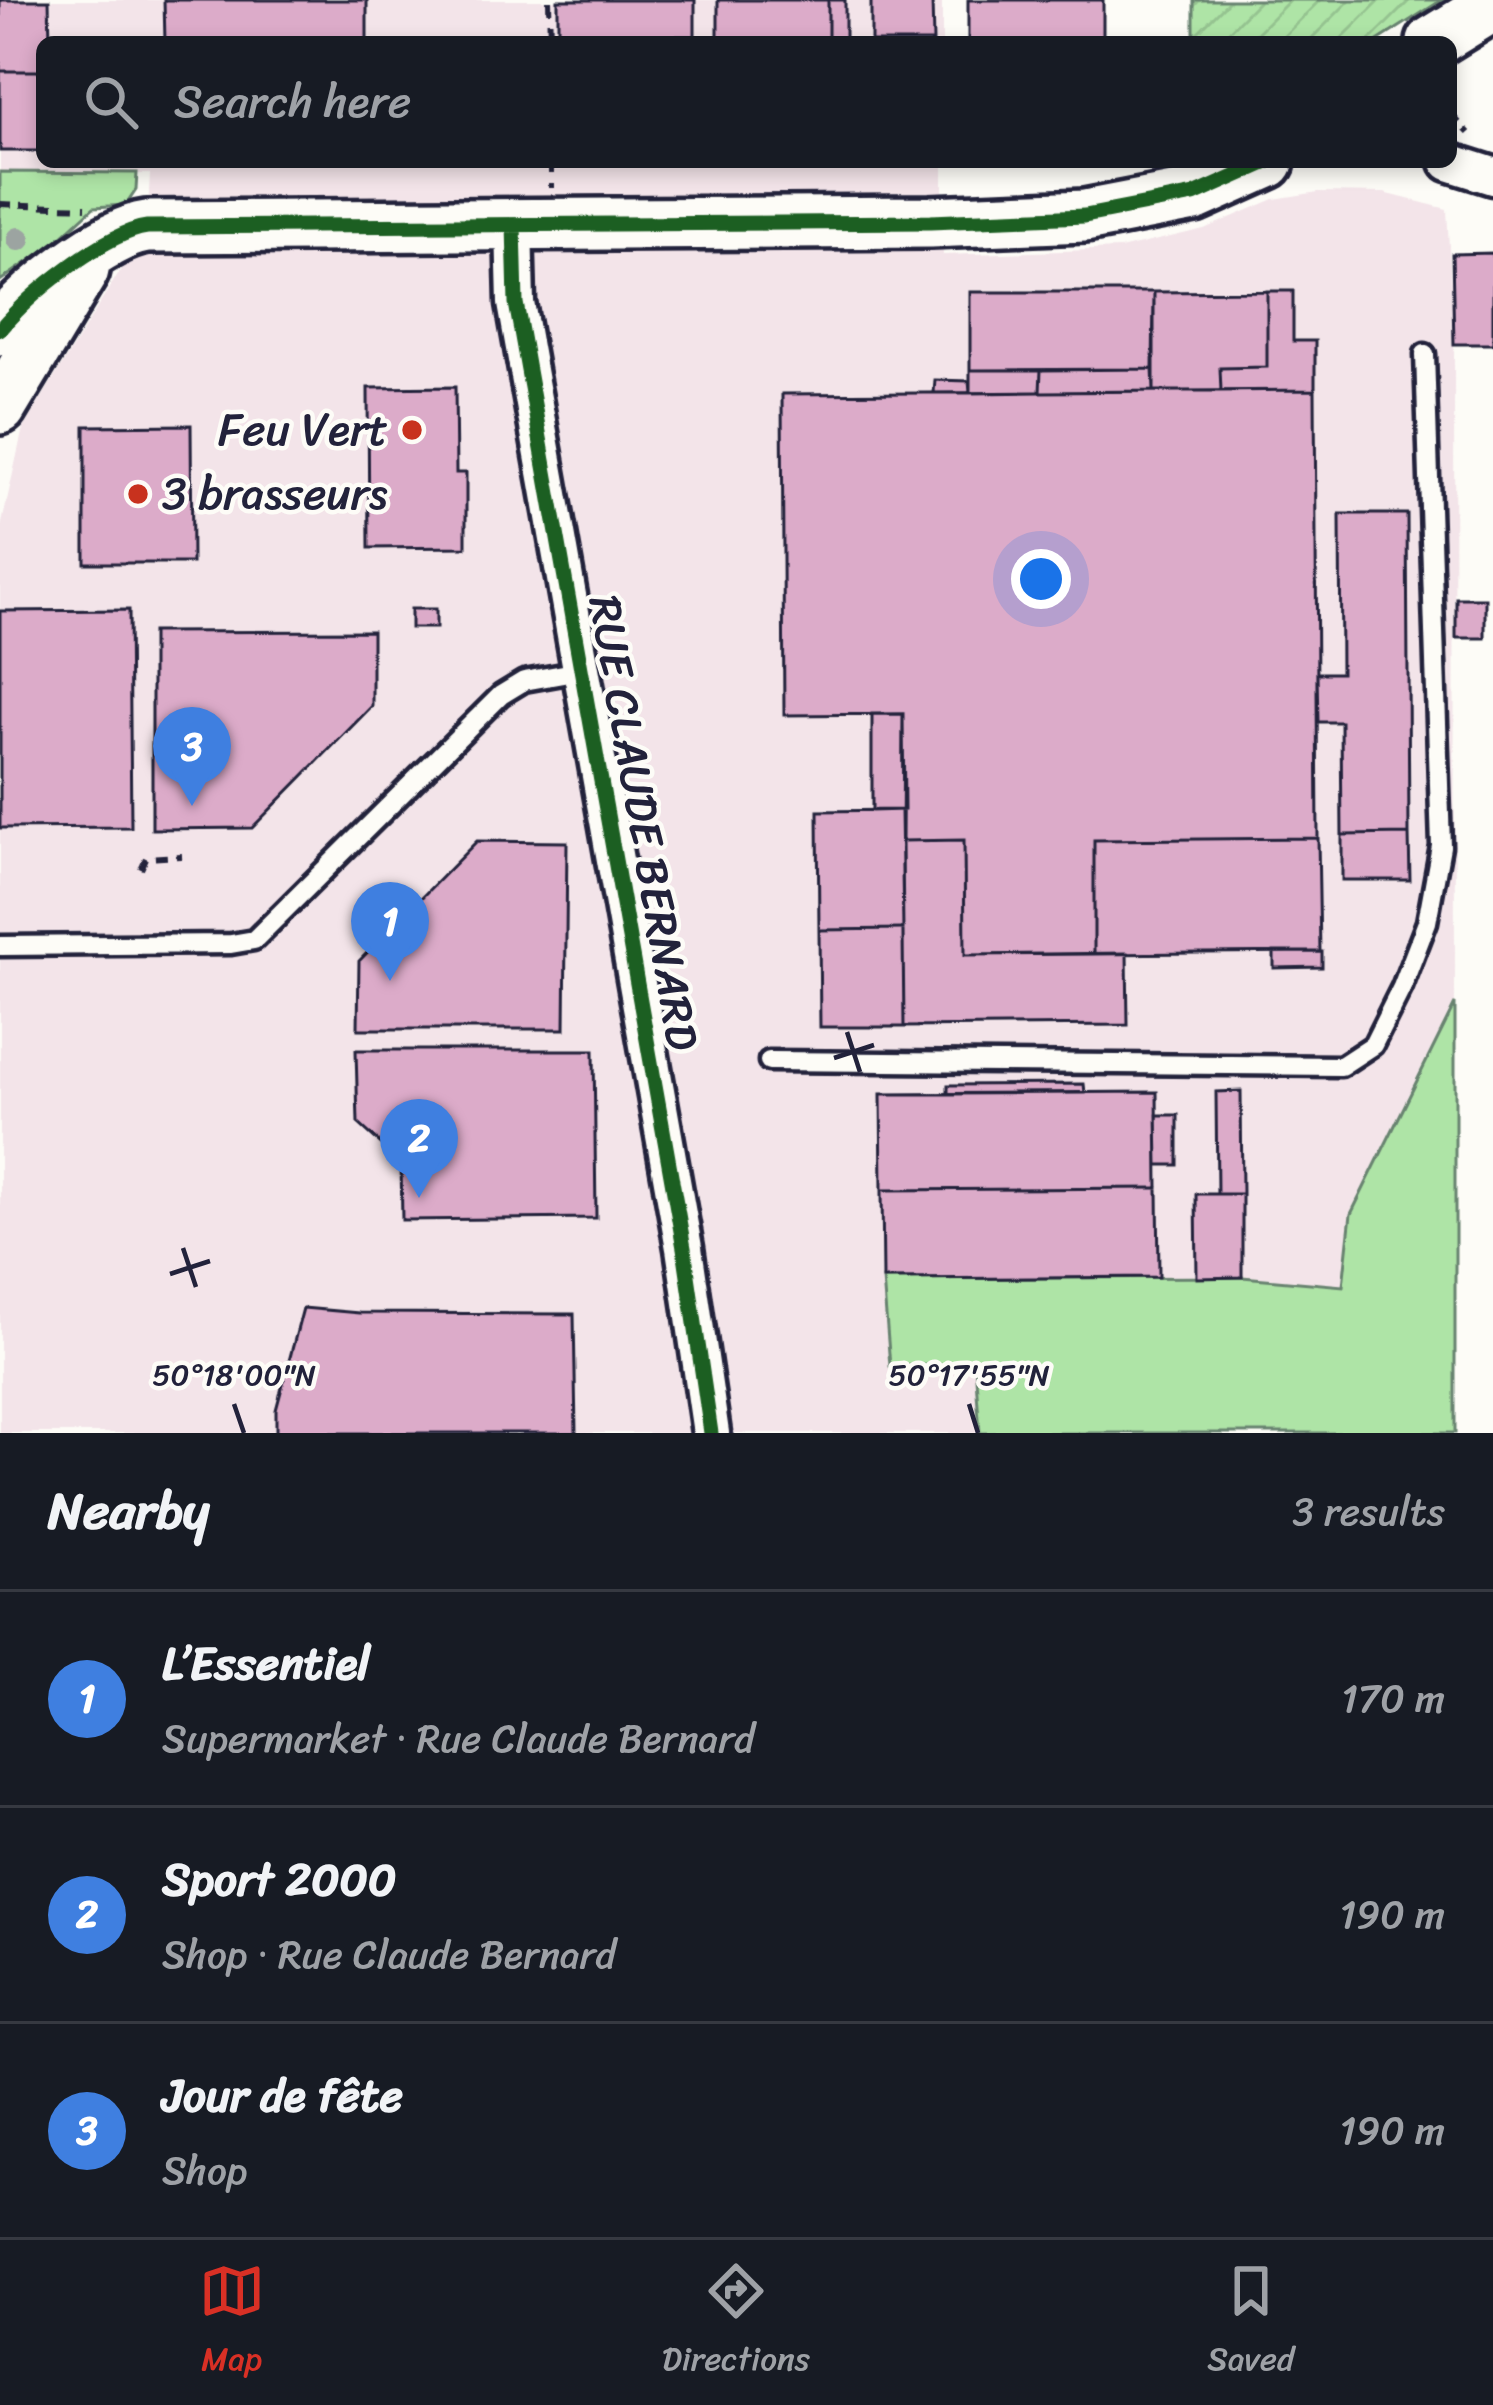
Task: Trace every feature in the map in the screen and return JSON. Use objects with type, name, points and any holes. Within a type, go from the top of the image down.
[{"type":"street","points":[[1443,36],[1493,5]]},
{"type":"street","points":[[1457,165],[1493,176]]},
{"type":"street","points":[[1154,201],[1207,168]]},
{"type":"street","points":[[95,229],[118,235],[147,227],[969,222],[1085,216],[1173,201],[1208,191],[1256,168]]},
{"type":"street","name":"RUE CLAUDE BERNARD","points":[[514,225],[516,304],[680,1225],[711,1433]]},
{"type":"street","points":[[0,329],[95,229]]},
{"type":"street","points":[[0,408],[95,229]]},
{"type":"lane","points":[[769,1061],[1341,1066],[1373,1045],[1427,922],[1441,846],[1424,354]]},
{"type":"lane","points":[[0,946],[254,940],[501,695],[524,681],[580,671]]},
{"type":"path","points":[[549,0],[550,36]]},
{"type":"path","points":[[0,204],[95,229]]},
{"type":"path","points":[[141,869],[146,858],[182,856]]},
{"type":"shaded area","points":[[0,0],[942,0],[942,36],[36,36],[36,168],[943,168],[943,255],[1120,249],[1204,229],[1274,199],[1318,192],[1384,193],[1447,209],[1454,344],[1455,1004],[1351,1214],[1343,1286],[1242,1277],[1159,1277],[975,1363],[980,1433],[0,1433],[0,532],[23,428],[147,227],[150,174],[0,172]]},
{"type":"green space","points":[[1194,0],[1442,0],[1385,36],[1194,36]]},
{"type":"green space","points":[[0,172],[137,173],[136,190],[126,205],[94,207],[50,247],[0,281]]},
{"type":"green space","points":[[1455,1004],[1455,1433],[980,1433],[975,1364],[890,1366],[883,1279],[1242,1277],[1343,1286],[1351,1214]]},
{"type":"building","points":[[0,0],[49,0],[50,36],[36,36],[36,71],[0,71]]},
{"type":"building","points":[[164,0],[367,0],[367,36],[165,36]]},
{"type":"building","points":[[558,0],[695,0],[695,36],[558,36]]},
{"type":"building","points":[[718,0],[828,0],[828,36],[718,36]]},
{"type":"building","points":[[828,0],[845,0],[845,36],[828,36]]},
{"type":"building","points":[[871,0],[932,0],[933,36],[871,36]]},
{"type":"building","points":[[968,0],[1103,0],[1103,36],[968,36]]},
{"type":"building","points":[[0,71],[36,71],[36,151],[0,151]]},
{"type":"building","points":[[1493,253],[1493,344],[1454,344],[1452,254]]},
{"type":"building","points":[[1267,291],[1267,367],[1220,368],[1221,391],[1154,391],[1154,292]]},
{"type":"building","points":[[1267,291],[1293,291],[1293,341],[1315,341],[1315,390],[1221,391],[1220,368],[1267,367]]},
{"type":"building","points":[[970,292],[1154,292],[1153,369],[970,370]]},
{"type":"building","points":[[1153,369],[1154,391],[1040,392],[1041,370]]},
{"type":"building","points":[[970,370],[1041,370],[1040,392],[970,393]]},
{"type":"building","points":[[935,380],[969,381],[970,393],[934,393]]},
{"type":"building","name":"Feu Vert","points":[[455,387],[456,473],[466,473],[466,547],[369,548],[368,388]]},
{"type":"building","points":[[1315,390],[1318,838],[1094,840],[1094,954],[965,955],[964,840],[902,841],[903,714],[784,715],[782,394]]},
{"type":"building","name":"3 brasseurs","points":[[191,425],[192,563],[85,563],[85,426]]},
{"type":"building","points":[[1340,514],[1407,514],[1409,834],[1342,835],[1341,722],[1318,722],[1317,673],[1341,673]]},
{"type":"building","points":[[1456,598],[1485,598],[1485,638],[1456,638]]},
{"type":"building","points":[[411,609],[436,609],[436,628],[411,628]]},
{"type":"building","points":[[129,610],[131,827],[0,828],[0,611]]},
{"type":"building","points":[[372,631],[372,706],[252,828],[152,829],[152,632]]},
{"type":"building","points":[[872,714],[903,714],[904,810],[872,811]]},
{"type":"building","points":[[901,810],[903,929],[819,930],[818,811]]},
{"type":"building","points":[[1409,834],[1410,880],[1342,880],[1342,835]]},
{"type":"building","points":[[1318,838],[1320,952],[1094,954],[1094,840]]},
{"type":"building","points":[[964,840],[965,955],[1127,953],[1128,1025],[904,1027],[902,841]]},
{"type":"building","points":[[477,841],[567,842],[565,1029],[358,1029],[359,961]]},
{"type":"building","points":[[903,929],[904,1027],[820,1027],[819,930]]},
{"type":"building","points":[[1274,952],[1322,952],[1322,967],[1274,968]]},
{"type":"building","points":[[356,1050],[594,1050],[596,1218],[402,1220],[401,1162],[358,1123]]},
{"type":"building","points":[[1084,1084],[1085,1093],[948,1094],[948,1085]]},
{"type":"building","points":[[1241,1091],[1242,1194],[1217,1194],[1216,1092]]},
{"type":"building","points":[[1157,1092],[1158,1188],[882,1190],[881,1094]]},
{"type":"building","points":[[1157,1115],[1178,1115],[1178,1165],[1158,1165]]},
{"type":"building","points":[[1158,1188],[1159,1277],[883,1279],[882,1190]]},
{"type":"building","points":[[1196,1194],[1242,1194],[1242,1277],[1197,1278]]},
{"type":"building","points":[[303,1308],[359,1313],[574,1314],[576,1433],[276,1433],[276,1410]]},
{"type":"cycle path","points":[[0,329],[68,268],[110,241],[147,227],[930,222],[1085,216],[1194,195],[1255,168]]},
{"type":"cycle path","points":[[514,225],[516,303],[684,1248],[711,1433]]},
{"type":"place","name":"Feu Vert","points":[[412,430]]},
{"type":"place","name":"3 brasseurs","points":[[138,494]]},
{"type":"place","name":"Jour de fête","points":[[192,806]]},
{"type":"place","name":"L’Essentiel","points":[[390,981]]},
{"type":"place","name":"Sport 2000","points":[[419,1198]]}]
